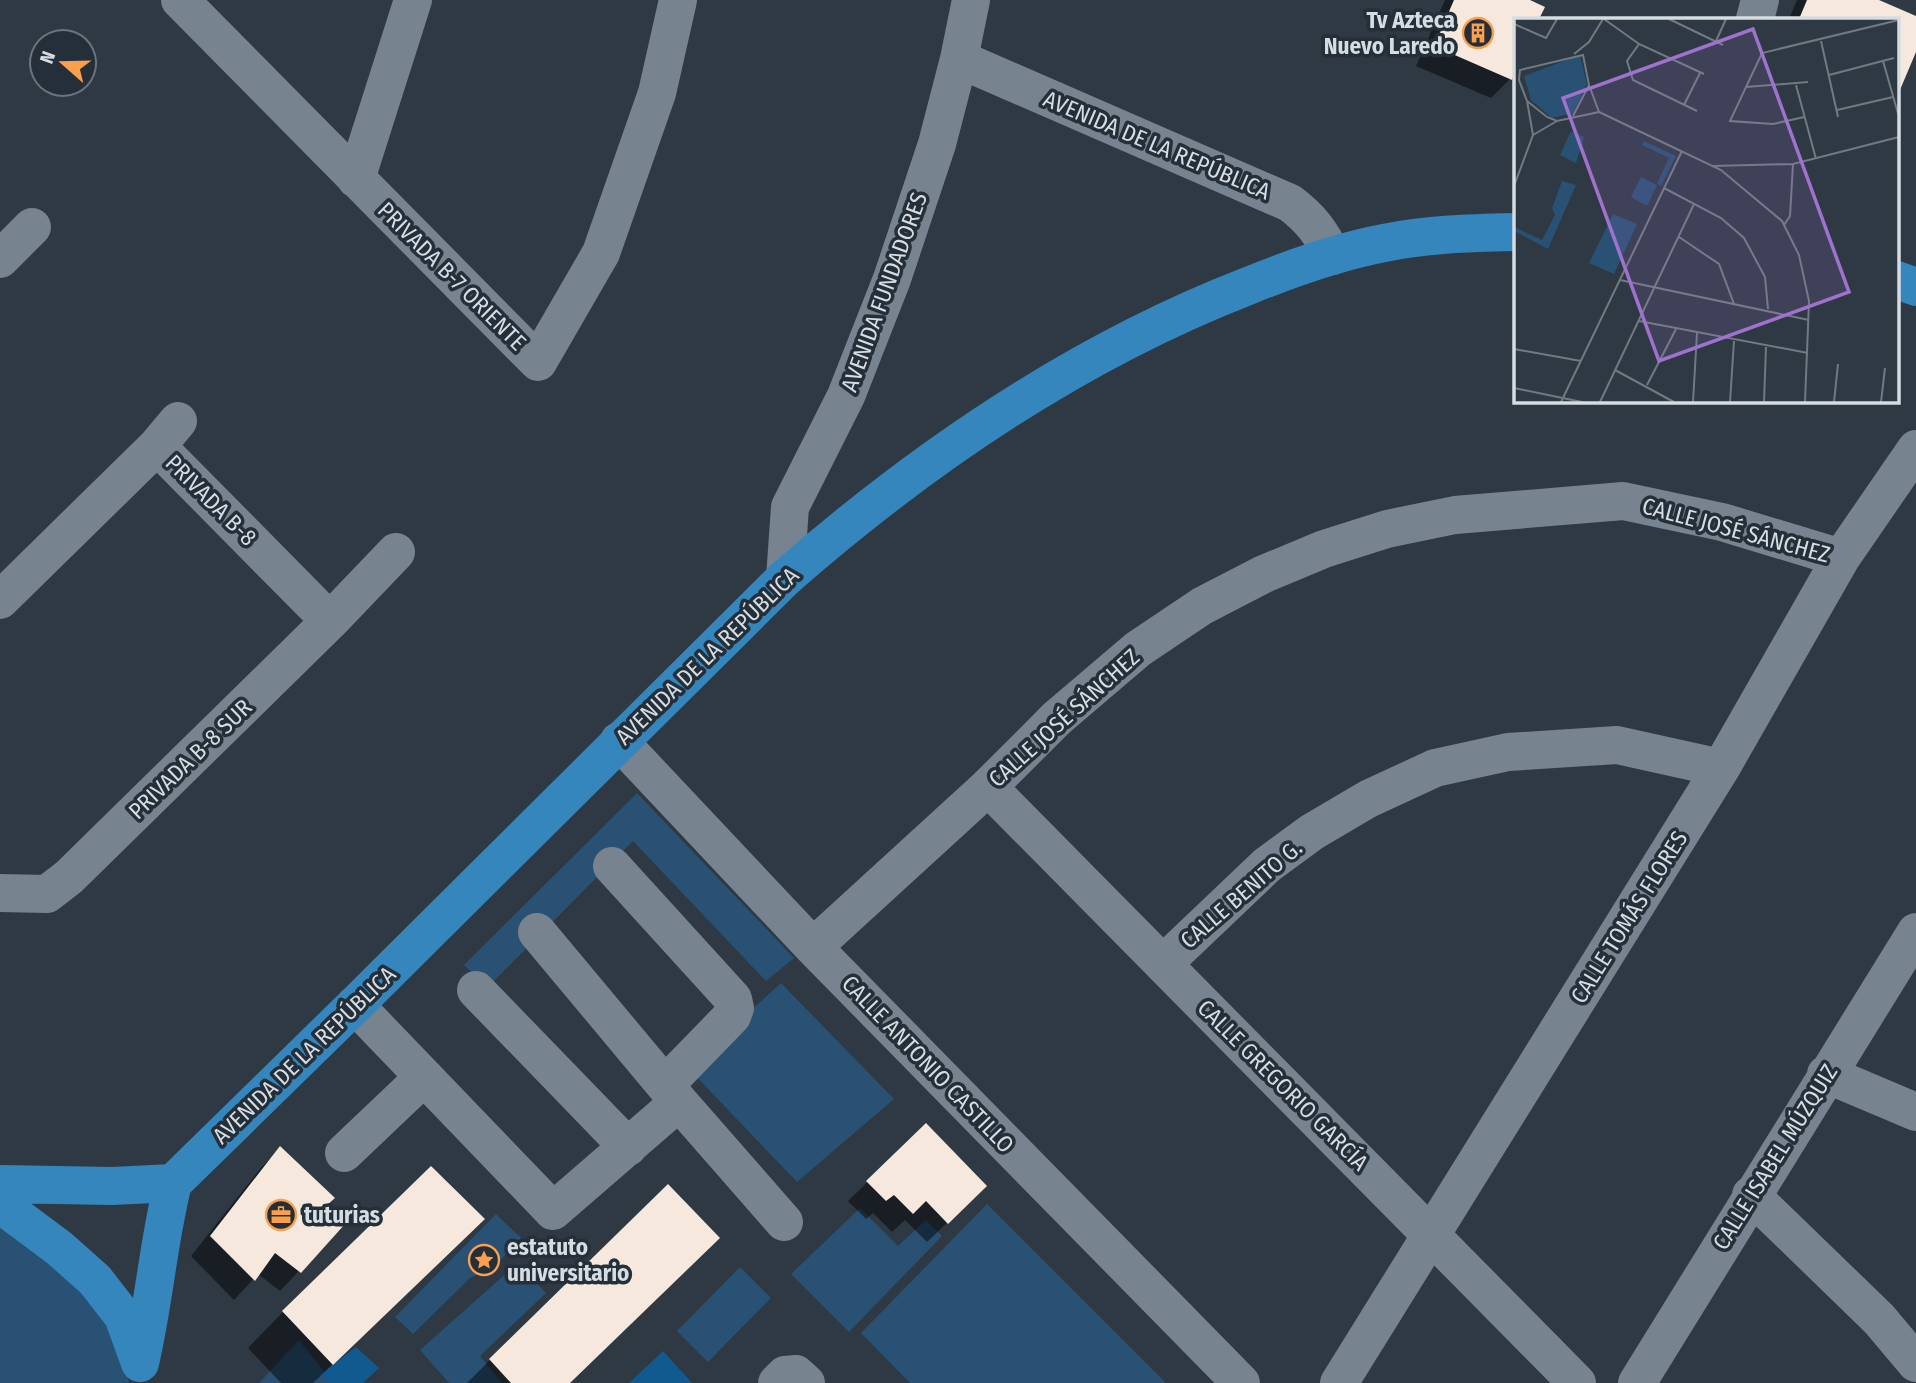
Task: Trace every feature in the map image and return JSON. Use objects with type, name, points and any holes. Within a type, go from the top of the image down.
[{"type":"main road","name":"AVENIDA DE LA REPÚBLICA","points":[[173,1183],[786,578],[834,536],[934,461],[1042,388],[1188,309],[1306,263],[1384,243],[1450,234],[1514,232]]},
{"type":"main road","points":[[1898,280],[1916,287]]},
{"type":"main road","points":[[0,1184],[112,1186],[173,1183],[162,1226],[149,1329],[140,1373]]},
{"type":"main road","points":[[0,1205],[59,1248],[95,1280],[123,1316],[140,1373]]},
{"type":"street","name":"PRIVADA B-7 ORIENTE","points":[[180,0],[538,362],[601,253],[657,93],[678,0]]},
{"type":"street","points":[[356,179],[413,0]]},
{"type":"street","name":"AVENIDA FUNDADORES","points":[[786,578],[790,507],[846,396],[892,279],[937,144],[959,60],[971,0]]},
{"type":"street","points":[[1755,18],[1760,0]]},
{"type":"street","name":"AVENIDA DE LA REPÚBLICA","points":[[959,60],[1290,203],[1310,219],[1324,236],[1332,256]]},
{"type":"street","points":[[0,259],[32,227]]},
{"type":"street","name":"PRIVADA B-8","points":[[0,600],[168,434],[330,621]]},
{"type":"street","name":"CALLE TOMÁS FLORES","points":[[1339,1383],[1721,768],[1841,558],[1916,449]]},
{"type":"street","name":"CALLE JOSÉ SÁNCHEZ","points":[[813,947],[988,787],[1057,718],[1138,649],[1202,606],[1276,569],[1324,549],[1387,529],[1455,515],[1623,501],[1722,522],[1841,558]]},
{"type":"street","name":"PRIVADA B-8 SUR","points":[[0,893],[47,894],[69,877],[330,621],[396,552]]},
{"type":"street","name":"CALLE ANTONIO CASTILLO","points":[[619,741],[813,947],[1241,1383]]},
{"type":"street","name":"CALLE BENITO G.","points":[[1164,963],[1267,865],[1312,832],[1368,799],[1435,768],[1508,752],[1617,745],[1721,768]]},
{"type":"street","name":"CALLE GREGORIO GARCÍA","points":[[988,787],[1577,1383]]},
{"type":"street","points":[[355,1005],[553,1211],[628,1147],[733,1016],[735,1008],[733,999],[612,866]]},
{"type":"street","points":[[537,932],[672,1094],[784,1222]]},
{"type":"street","name":"CALLE ISABEL MÚZQUIZ","points":[[1637,1383],[1916,932]]},
{"type":"street","points":[[476,990],[628,1147]]},
{"type":"street","points":[[1826,1074],[1916,1112]]},
{"type":"street","points":[[344,1153],[424,1077]]},
{"type":"street","points":[[1751,1195],[1879,1319],[1916,1363]]},
{"type":"street","points":[[777,1383],[785,1375],[796,1374],[806,1383]]},
{"type":"shaded area","points":[[637,793],[794,958],[766,981],[633,841],[487,988],[464,965]]},
{"type":"shaded area","points":[[781,983],[894,1099],[797,1182],[688,1068]]},
{"type":"shaded area","points":[[987,1204],[1166,1383],[910,1383],[861,1333]]},
{"type":"shaded area","points":[[860,1208],[898,1246],[926,1220],[942,1236],[849,1332],[791,1274]]},
{"type":"shaded area","points":[[496,1214],[521,1238],[495,1266],[470,1278],[413,1334],[395,1317]]},
{"type":"shaded area","points":[[0,1217],[98,1295],[124,1353],[129,1383],[0,1383]]},
{"type":"shaded area","points":[[518,1263],[546,1293],[480,1356],[502,1383],[449,1383],[420,1350]]},
{"type":"shaded area","points":[[740,1267],[771,1298],[708,1362],[677,1331]]},
{"type":"shaded area","points":[[299,1340],[333,1383],[259,1383]]},
{"type":"shaded area","points":[[356,1347],[379,1368],[363,1383],[330,1383],[321,1374]]},
{"type":"shaded area","points":[[663,1351],[692,1383],[629,1383]]},
{"type":"building","name":"Tv Azteca Nuevo Laredo","points":[[1454,0],[1530,0],[1545,7],[1540,18],[1514,18],[1512,80],[1434,46]]},
{"type":"building","points":[[1807,0],[1879,0],[1916,16],[1916,52],[1898,95],[1898,18],[1799,18]]},
{"type":"building","points":[[926,1123],[987,1186],[948,1224],[926,1201],[913,1214],[894,1195],[886,1201],[866,1181]]},
{"type":"building","name":"tuturias","points":[[280,1146],[335,1198],[326,1206],[345,1224],[301,1273],[275,1253],[255,1281],[210,1236]]},
{"type":"building","points":[[431,1166],[485,1219],[333,1365],[282,1311]]},
{"type":"building","points":[[668,1184],[720,1238],[570,1383],[511,1383],[489,1359]]},
{"type":"place","name":"Tv Azteca Nuevo Laredo","points":[[1478,33]]},
{"type":"place","name":"tuturias","points":[[281,1215]]},
{"type":"place","name":"estatuto universitario","points":[[484,1260]]}]
